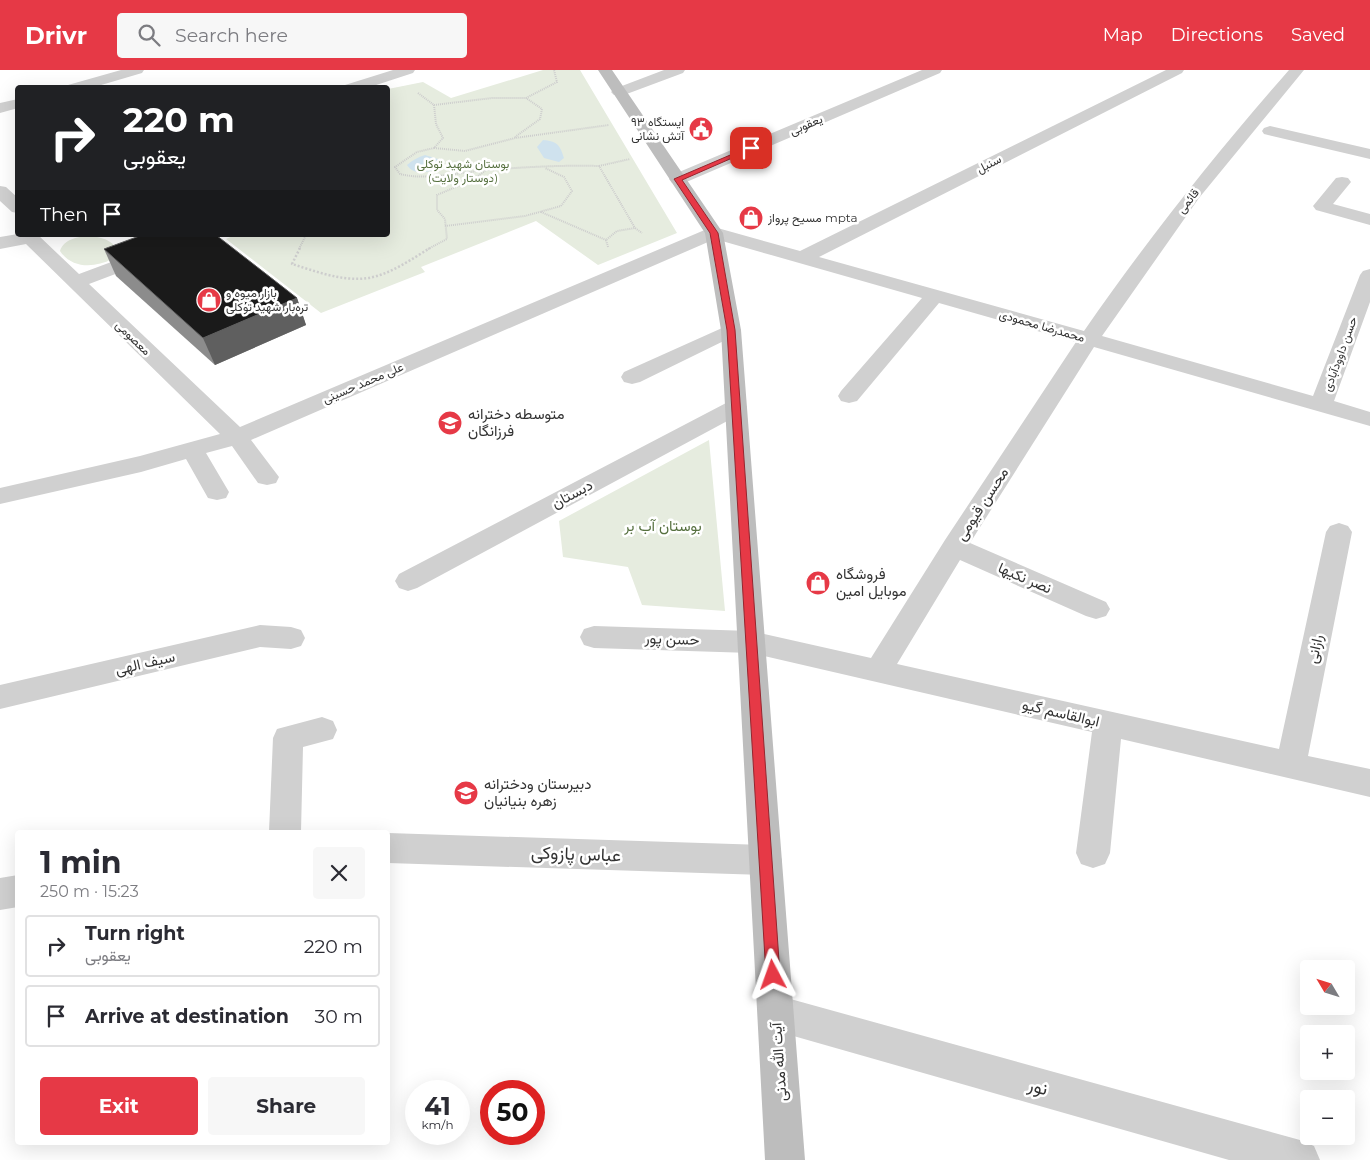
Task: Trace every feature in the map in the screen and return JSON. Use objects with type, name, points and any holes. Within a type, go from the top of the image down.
[{"type":"main road","name":"آیت الله مدنی","points":[[605,70],[714,233],[731,330],[785,1160]]},
{"type":"street","points":[[84,85],[137,70]]},
{"type":"street","points":[[360,85],[408,70]]},
{"type":"street","points":[[619,92],[678,70]]},
{"type":"street","name":"یعقوبی","points":[[678,179],[934,70]]},
{"type":"street","name":"سنبل","points":[[802,258],[1177,70]]},
{"type":"street","name":"قائمی","points":[[1089,339],[1179,213],[1248,127],[1297,70]]},
{"type":"street","points":[[0,108],[15,104]]},
{"type":"street","points":[[1270,131],[1370,154]]},
{"type":"street","points":[[1342,182],[1322,206],[1370,220]]},
{"type":"street","points":[[7,192],[15,204]]},
{"type":"street","name":"محمدرضا محمودی","points":[[714,233],[1370,419]]},
{"type":"street","name":"علی محمد حسینی","points":[[0,496],[103,474],[193,451],[237,437],[714,233]]},
{"type":"street","points":[[0,243],[29,237]]},
{"type":"street","name":"معصومی","points":[[29,237],[237,437],[268,477]]},
{"type":"street","points":[[75,282],[196,237]]},
{"type":"street","name":"حسن داوودآبادی","points":[[1321,405],[1370,274]]},
{"type":"street","points":[[849,396],[935,296]]},
{"type":"street","points":[[632,377],[731,330]]},
{"type":"street","name":"محسن قیومی","points":[[878,671],[954,547],[1089,339]]},
{"type":"street","name":"دبستان","points":[[408,581],[736,407]]},
{"type":"street","points":[[193,451],[217,492]]},
{"type":"street","name":"رازانی","points":[[1291,765],[1339,532]]},
{"type":"street","name":"نصر نکیها","points":[[954,547],[1096,609]]},
{"type":"street","name":"سیف الهی","points":[[0,697],[260,636],[291,638]]},
{"type":"street","name":"حسن پور","points":[[594,637],[751,642]]},
{"type":"street","name":"ابوالقاسم گیو","points":[[751,642],[1370,783]]},
{"type":"street","points":[[1093,853],[1108,723]]},
{"type":"street","points":[[285,830],[288,738],[322,730]]},
{"type":"street","name":"عباس پازوکی","points":[[390,848],[766,860]]},
{"type":"street","points":[[0,894],[15,892]]},
{"type":"street","name":"نور","points":[[776,1014],[1300,1160]]},
{"type":"path","points":[[413,90],[434,105],[492,98],[526,98],[556,82],[554,70]]},
{"type":"path","points":[[515,138],[540,119],[542,109],[526,98]]},
{"type":"path","points":[[434,105],[436,124],[443,138],[434,148]]},
{"type":"path","points":[[635,228],[599,166],[565,165],[487,170],[416,178],[400,174],[395,167],[417,152],[434,148],[465,151],[515,138],[639,121]]},
{"type":"path","points":[[445,226],[525,216],[561,206],[572,191],[564,177],[543,167]]},
{"type":"path","points":[[305,237],[292,264],[323,274],[369,278],[447,239],[445,220],[437,210],[436,195],[472,180],[487,170]]},
{"type":"path","points":[[540,212],[606,240]]},
{"type":"green space","name":"بوستان شهید توکلی (دوستار ولایت)","points":[[543,70],[580,70],[677,233],[598,265],[536,221],[421,267],[425,272],[321,313],[226,239],[230,237],[390,237],[390,89],[423,82],[451,98]]},
{"type":"green space","points":[[96,237],[109,241],[115,246],[112,259],[91,265],[77,264],[71,261],[60,251],[68,241],[75,238]]},
{"type":"green space","name":"بوستان آب بر","points":[[709,440],[725,611],[642,605],[628,567],[563,557],[559,521]]},
{"type":"water","points":[[543,140],[552,141],[557,144],[564,158],[559,162],[544,158],[537,147]]},
{"type":"water","points":[[425,155],[441,160],[443,164],[440,169],[418,172],[410,169],[407,165],[416,159]]},
{"type":"building","name":"بازار میوه و تره‌بار شهید توکلی","points":[[137,237],[219,237],[297,298],[203,338],[104,249]]},
{"type":"place","name":"ایستگاه ۹۳ آتش نشانی","points":[[701,129]]},
{"type":"place","name":"مسیح پرواز mpta","points":[[751,218]]},
{"type":"place","name":"بازار میوه و تره‌بار شهید توکلی","points":[[209,300]]},
{"type":"place","name":"متوسطه دخترانه فرزانگان","points":[[450,423]]},
{"type":"place","name":"فروشگاه موبایل امین","points":[[818,583]]},
{"type":"place","name":"دبیرستان ودخترانه زهره بنیانیان","points":[[466,793]]},
{"type":"route","points":[[751,148],[678,179],[714,233],[731,330],[773,975]]}]
